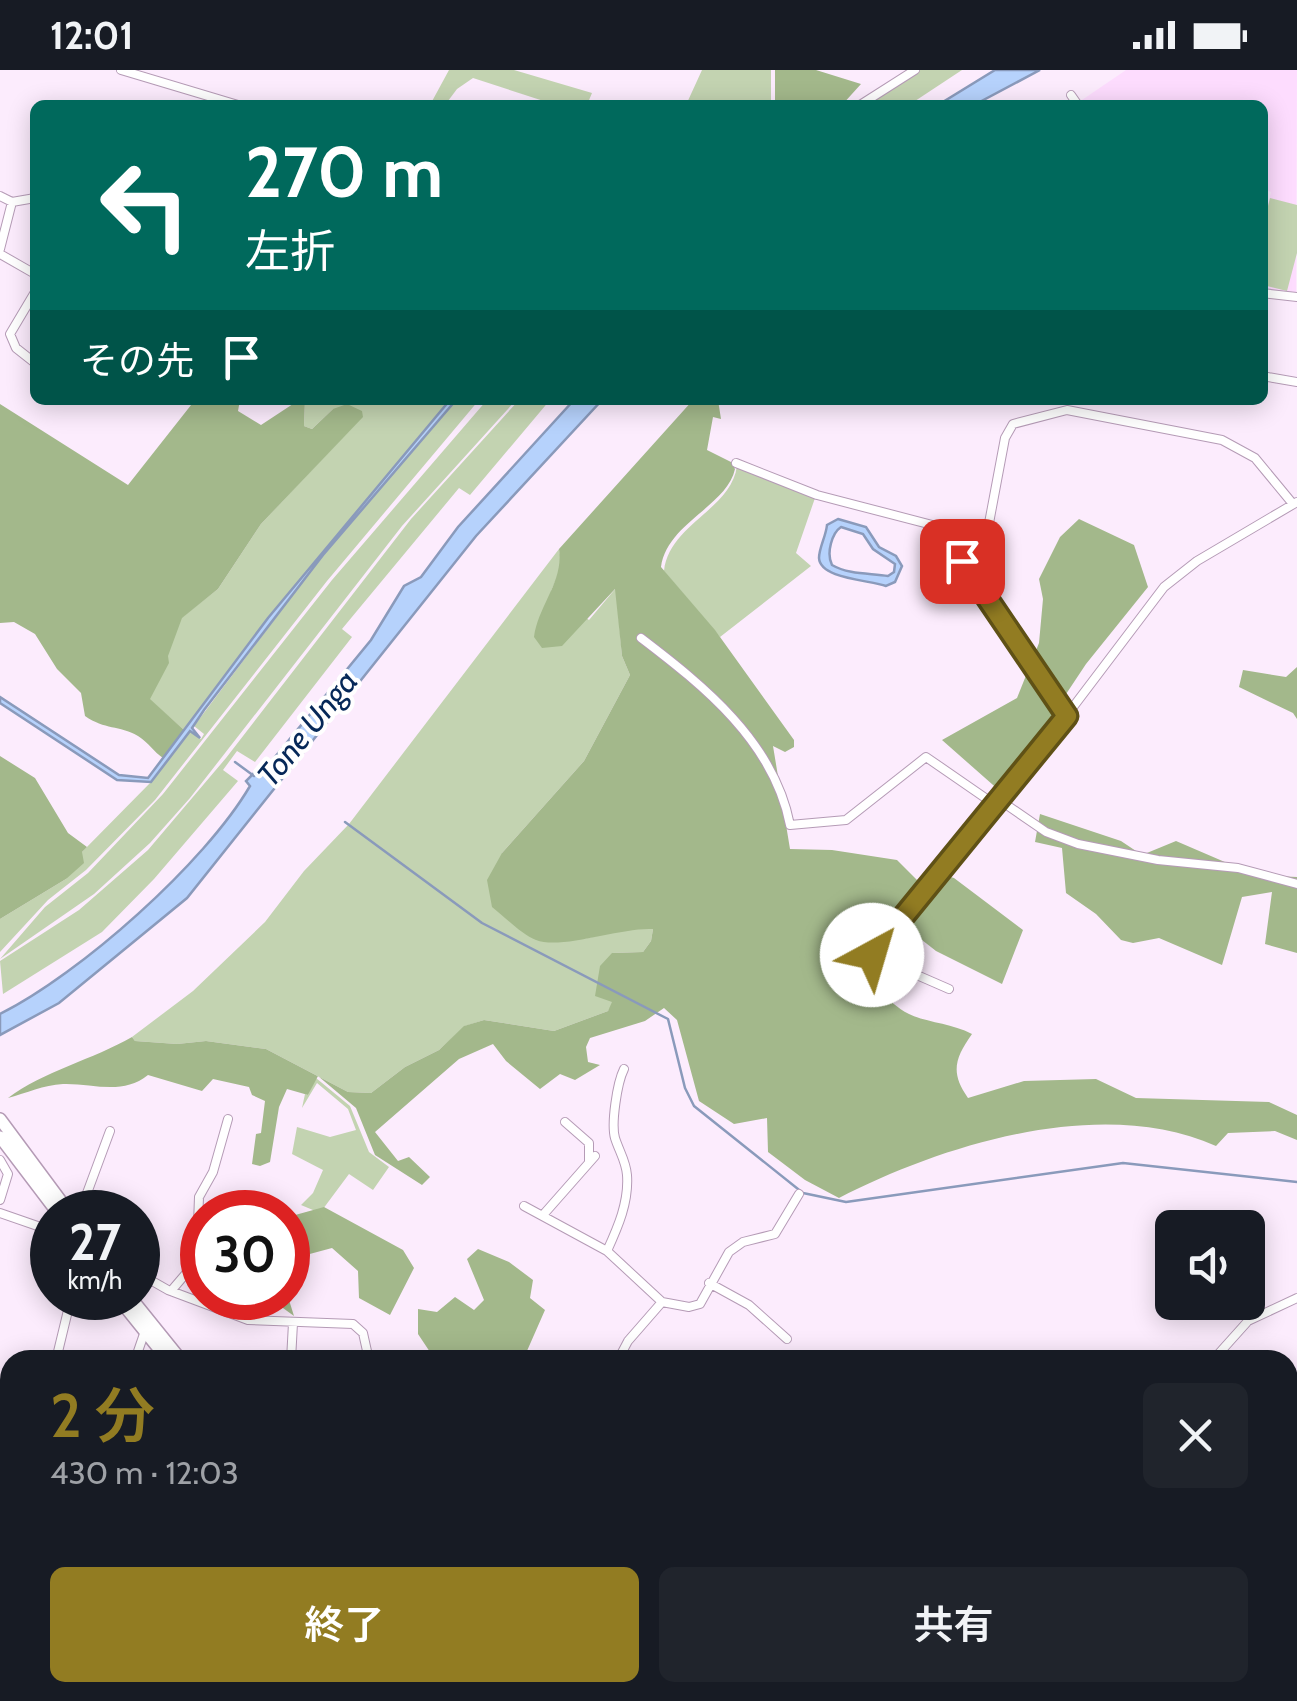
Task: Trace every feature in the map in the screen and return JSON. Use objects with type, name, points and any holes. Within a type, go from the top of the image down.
[{"type":"highway","points":[[0,1119],[53,1190]]},
{"type":"highway","points":[[0,1137],[40,1190]]},
{"type":"highway","points":[[141,1320],[171,1350]]},
{"type":"highway","points":[[144,1320],[162,1350]]},
{"type":"street","points":[[121,70],[205,100]]},
{"type":"street","points":[[868,100],[914,70]]},
{"type":"street","points":[[1071,95],[1074,100]]},
{"type":"street","points":[[0,196],[12,202],[30,199]]},
{"type":"street","points":[[12,202],[0,252],[30,271]]},
{"type":"street","points":[[1268,293],[1297,297]]},
{"type":"street","points":[[30,300],[10,334],[16,348],[30,359]]},
{"type":"street","points":[[1268,377],[1297,382]]},
{"type":"street","points":[[948,989],[872,955],[1067,716],[1164,587],[1197,561],[1295,503],[1256,458],[1231,442],[1066,405],[1018,421],[1008,430],[986,539],[977,552],[962,561],[1067,716]]},
{"type":"street","points":[[736,463],[816,494],[986,539]]},
{"type":"street","points":[[641,638],[716,698],[747,735],[776,782],[790,825],[846,820],[926,757],[1046,832],[1078,844],[1158,860],[1238,868],[1297,884]]},
{"type":"street","points":[[607,1251],[618,1228],[627,1187],[621,1149],[614,1136],[616,1088],[624,1070]]},
{"type":"street","points":[[171,1291],[189,1270],[197,1252],[199,1197],[213,1172],[228,1119]]},
{"type":"street","points":[[544,1215],[592,1159],[589,1143],[565,1122]]},
{"type":"street","points":[[88,1190],[110,1131]]},
{"type":"street","points":[[0,1160],[8,1174],[0,1200]]},
{"type":"street","points":[[524,1206],[607,1251],[662,1302],[695,1306],[736,1245],[775,1234],[799,1194]]},
{"type":"street","points":[[0,1230],[2,1215],[30,1224]]},
{"type":"street","points":[[709,1284],[748,1306],[787,1339]]},
{"type":"street","points":[[160,1285],[248,1320],[353,1324],[364,1334],[367,1350]]},
{"type":"street","points":[[1222,1350],[1248,1321],[1297,1298]]},
{"type":"street","points":[[623,1350],[662,1302]]},
{"type":"street","points":[[58,1350],[65,1320]]},
{"type":"street","points":[[292,1350],[293,1323]]},
{"type":"street","points":[[139,1350],[149,1328]]},
{"type":"shaded area","points":[[1126,70],[1297,70],[1296,293],[1268,290],[1271,192],[1268,100],[1082,100]]},
{"type":"green space","points":[[449,70],[514,70],[592,93],[589,100],[541,100],[473,78],[449,100],[433,100]]},
{"type":"green space","points":[[702,70],[771,70],[771,100],[688,100]]},
{"type":"green space","points":[[775,70],[816,70],[861,84],[847,100],[775,100]]},
{"type":"green space","points":[[920,70],[962,70],[917,100],[873,100]]},
{"type":"green space","points":[[1270,198],[1297,205],[1297,253],[1287,291],[1268,286]]},
{"type":"green space","points":[[0,404],[128,485],[191,405],[239,405],[238,411],[261,425],[291,405],[305,405],[304,426],[312,429],[333,409],[349,405],[362,411],[363,417],[261,524],[218,589],[182,618],[169,663],[150,699],[184,730],[163,758],[138,736],[85,716],[81,693],[57,669],[35,634],[14,622],[0,623]]},
{"type":"green space","points":[[305,405],[446,405],[268,618],[184,730],[149,699],[181,618],[218,589],[261,524],[362,417],[333,409],[312,429],[304,426]]},
{"type":"green space","points":[[452,405],[475,405],[327,581],[155,800],[86,870],[48,900],[0,952],[0,919],[66,879],[82,852],[151,782],[190,731],[201,739],[204,734],[194,726],[323,555]]},
{"type":"green space","points":[[483,405],[511,405],[402,526],[190,798],[150,843],[94,894],[0,959],[45,907],[88,873],[163,794],[332,580]]},
{"type":"green space","points":[[514,405],[546,405],[470,495],[459,488],[342,629],[352,637],[255,762],[237,751],[223,770],[238,781],[154,879],[102,932],[3,994],[0,961],[79,910],[148,850],[226,758],[411,519]]},
{"type":"green space","points":[[689,405],[719,405],[721,419],[713,417],[707,450],[731,462],[735,469],[721,494],[674,538],[661,567],[715,630],[794,740],[794,747],[785,752],[773,746],[790,849],[832,850],[897,860],[917,880],[930,871],[954,878],[1023,930],[1002,984],[936,951],[894,918],[862,970],[909,1014],[972,1034],[957,1066],[968,1098],[1024,1081],[1096,1079],[1136,1098],[1269,1102],[1297,1115],[1297,1140],[1275,1131],[1228,1133],[1216,1146],[1171,1131],[1124,1125],[1074,1126],[974,1144],[839,1198],[805,1180],[768,1152],[767,1118],[734,1124],[699,1101],[677,1020],[664,1008],[645,1021],[590,1038],[586,1047],[588,1062],[600,1065],[575,1080],[560,1074],[540,1089],[506,1061],[493,1044],[459,1059],[375,1132],[398,1161],[409,1157],[430,1177],[422,1185],[375,1155],[356,1108],[319,1077],[348,1092],[371,1093],[405,1067],[439,1050],[464,1026],[484,1020],[554,1031],[608,1011],[612,1002],[595,996],[600,966],[612,953],[643,952],[651,941],[653,929],[561,942],[536,940],[492,907],[487,880],[502,853],[584,761],[630,675],[622,656],[615,589],[562,646],[542,648],[534,637],[558,572],[559,549]]},
{"type":"green space","points":[[737,466],[815,498],[796,553],[811,566],[720,637],[664,571],[677,541],[724,494]]},
{"type":"green space","points":[[1079,519],[1134,545],[1148,587],[1086,664],[1001,792],[942,740],[1017,698],[1039,643],[1043,599],[1039,579],[1060,537]]},
{"type":"green space","points":[[559,549],[562,566],[551,591],[589,620],[616,588],[622,656],[630,675],[584,761],[502,853],[583,939],[632,928],[653,929],[643,952],[612,953],[613,1003],[608,1011],[554,1031],[484,1020],[465,1026],[439,1050],[405,1067],[371,1093],[348,1092],[266,1049],[206,1041],[135,1041],[132,1037],[193,991],[265,922],[304,871],[349,824]]},
{"type":"green space","points":[[1297,667],[1297,719],[1293,713],[1239,687],[1243,670],[1286,677]]},
{"type":"green space","points":[[0,756],[35,778],[68,833],[87,847],[82,852],[84,863],[66,879],[0,919]]},
{"type":"green space","points":[[1040,814],[1121,841],[1142,855],[1176,841],[1255,875],[1297,877],[1297,953],[1265,944],[1272,892],[1242,897],[1222,965],[1159,938],[1133,943],[1121,940],[1096,914],[1066,893],[1062,848],[1035,842]]},
{"type":"green space","points":[[132,1037],[135,1041],[206,1041],[266,1049],[318,1076],[308,1095],[287,1089],[279,1107],[270,1162],[260,1166],[252,1164],[265,1101],[252,1095],[249,1087],[213,1079],[202,1091],[148,1075],[118,1087],[56,1085],[8,1098]]},
{"type":"green space","points":[[316,1078],[350,1106],[369,1152],[389,1167],[373,1190],[349,1174],[320,1213],[310,1209],[310,1196],[323,1170],[292,1154],[297,1127],[330,1137],[356,1130],[348,1109],[317,1083],[302,1108],[305,1094],[308,1095]]},
{"type":"green space","points":[[324,1207],[403,1250],[414,1268],[390,1315],[359,1298],[358,1271],[332,1248],[310,1254],[310,1211]]},
{"type":"green space","points":[[478,1249],[509,1262],[533,1280],[530,1298],[545,1310],[527,1350],[429,1350],[418,1334],[418,1309],[437,1312],[455,1297],[474,1310],[484,1300],[467,1259]]},
{"type":"water","points":[[995,70],[1040,70],[983,100],[946,100]]},
{"type":"water","points":[[446,405],[452,405],[323,555],[204,710],[192,728],[200,738],[190,731],[151,782],[117,780],[0,703],[0,697],[119,775],[148,778],[268,618]]},
{"type":"water","name":"Tone Unga","points":[[569,405],[597,405],[476,536],[187,898],[59,1003],[0,1035],[0,1014],[32,996],[102,945],[203,848],[250,786],[246,781],[255,772],[261,774],[371,640],[404,586],[421,577],[458,527]]},
{"type":"water","points":[[838,519],[866,527],[879,547],[896,556],[902,566],[895,582],[886,586],[847,578],[822,565],[820,550],[827,525]],"holes":[[[841,527],[863,534],[873,549],[895,564],[894,572],[888,576],[860,573],[832,565],[830,549],[838,530]]]},
{"type":"waterway","name":"Tone Unga","points":[[235,762],[254,776]]},
{"type":"waterway","points":[[345,822],[482,923],[668,1019],[685,1088],[694,1106],[803,1193],[846,1202],[1123,1163],[1297,1182]]},
{"type":"route","points":[[872,955],[1067,716],[962,561]]}]
